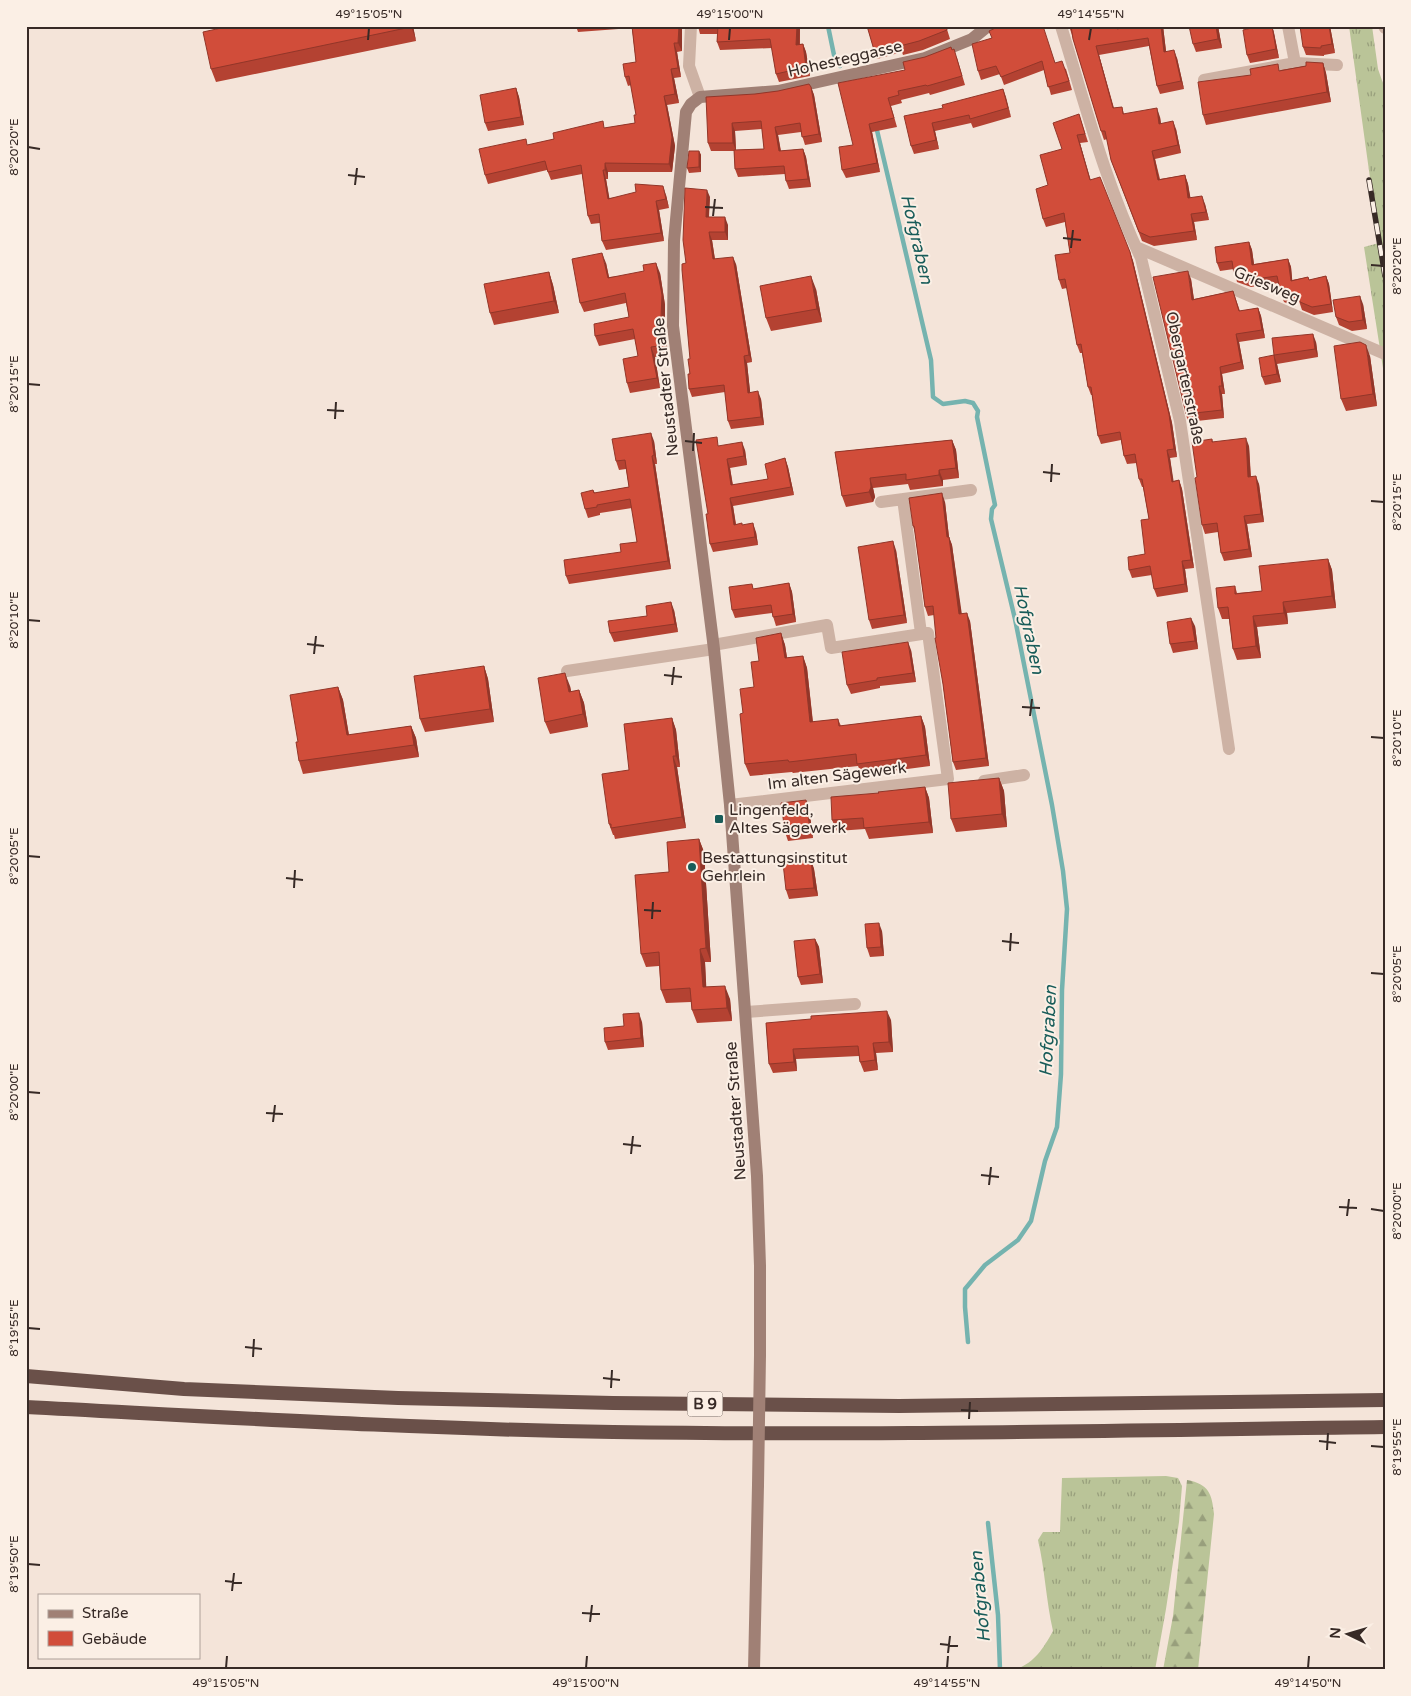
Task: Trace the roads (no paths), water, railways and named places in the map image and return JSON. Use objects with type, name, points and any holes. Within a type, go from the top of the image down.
[{"type":"highway","name":"B 9","points":[[26,1376],[184,1389],[398,1398],[613,1403],[899,1406],[1385,1400]]},
{"type":"highway","name":"B 9","points":[[26,1407],[330,1423],[611,1432],[895,1434],[1385,1427]]},
{"type":"main road","name":"Hohesteggasse","points":[[700,96],[778,91],[925,58],[972,39],[988,26]]},
{"type":"main road","name":"Neustadter Straße","points":[[700,96],[691,104],[686,112],[674,241],[673,326],[713,647],[730,805],[759,1208],[760,1355],[754,1670]]},
{"type":"street","points":[[691,26],[689,66],[700,96]]},
{"type":"street","name":"Obergartenstraße","points":[[1061,26],[1105,166],[1141,258],[1180,421],[1229,749]]},
{"type":"street","points":[[1288,26],[1295,63]]},
{"type":"street","points":[[1204,80],[1295,63],[1337,65]]},
{"type":"street","name":"Griesweg","points":[[1136,247],[1385,354]]},
{"type":"street","points":[[881,502],[971,490]]},
{"type":"street","points":[[903,499],[920,633]]},
{"type":"street","points":[[567,671],[713,647],[827,625],[832,648],[928,632],[958,782]]},
{"type":"street","name":"Im alten Sägewerk","points":[[730,805],[1024,775]]},
{"type":"street","points":[[746,1012],[855,1004]]},
{"type":"waterway","name":"Hofgraben","points":[[828,26],[834,55],[840,66]]},
{"type":"waterway","name":"Hofgraben","points":[[876,126],[931,360],[933,397],[943,404],[965,401],[973,403],[978,411],[977,417],[995,505],[992,509],[991,519],[1015,619],[1052,805],[1067,909],[1062,990],[1061,1074],[1057,1127],[1045,1161],[1031,1221],[1018,1240],[985,1265],[965,1289],[968,1342]]},
{"type":"waterway","name":"Hofgraben","points":[[988,1523],[998,1615],[1000,1670]]},
{"type":"railway","points":[[1369,180],[1385,276]]},
{"type":"place","name":"Lingenfeld, Altes Sägewerk","points":[[719,819]]},
{"type":"place","name":"Bestattungsinstitut Gehrlein","points":[[692,867]]}]
